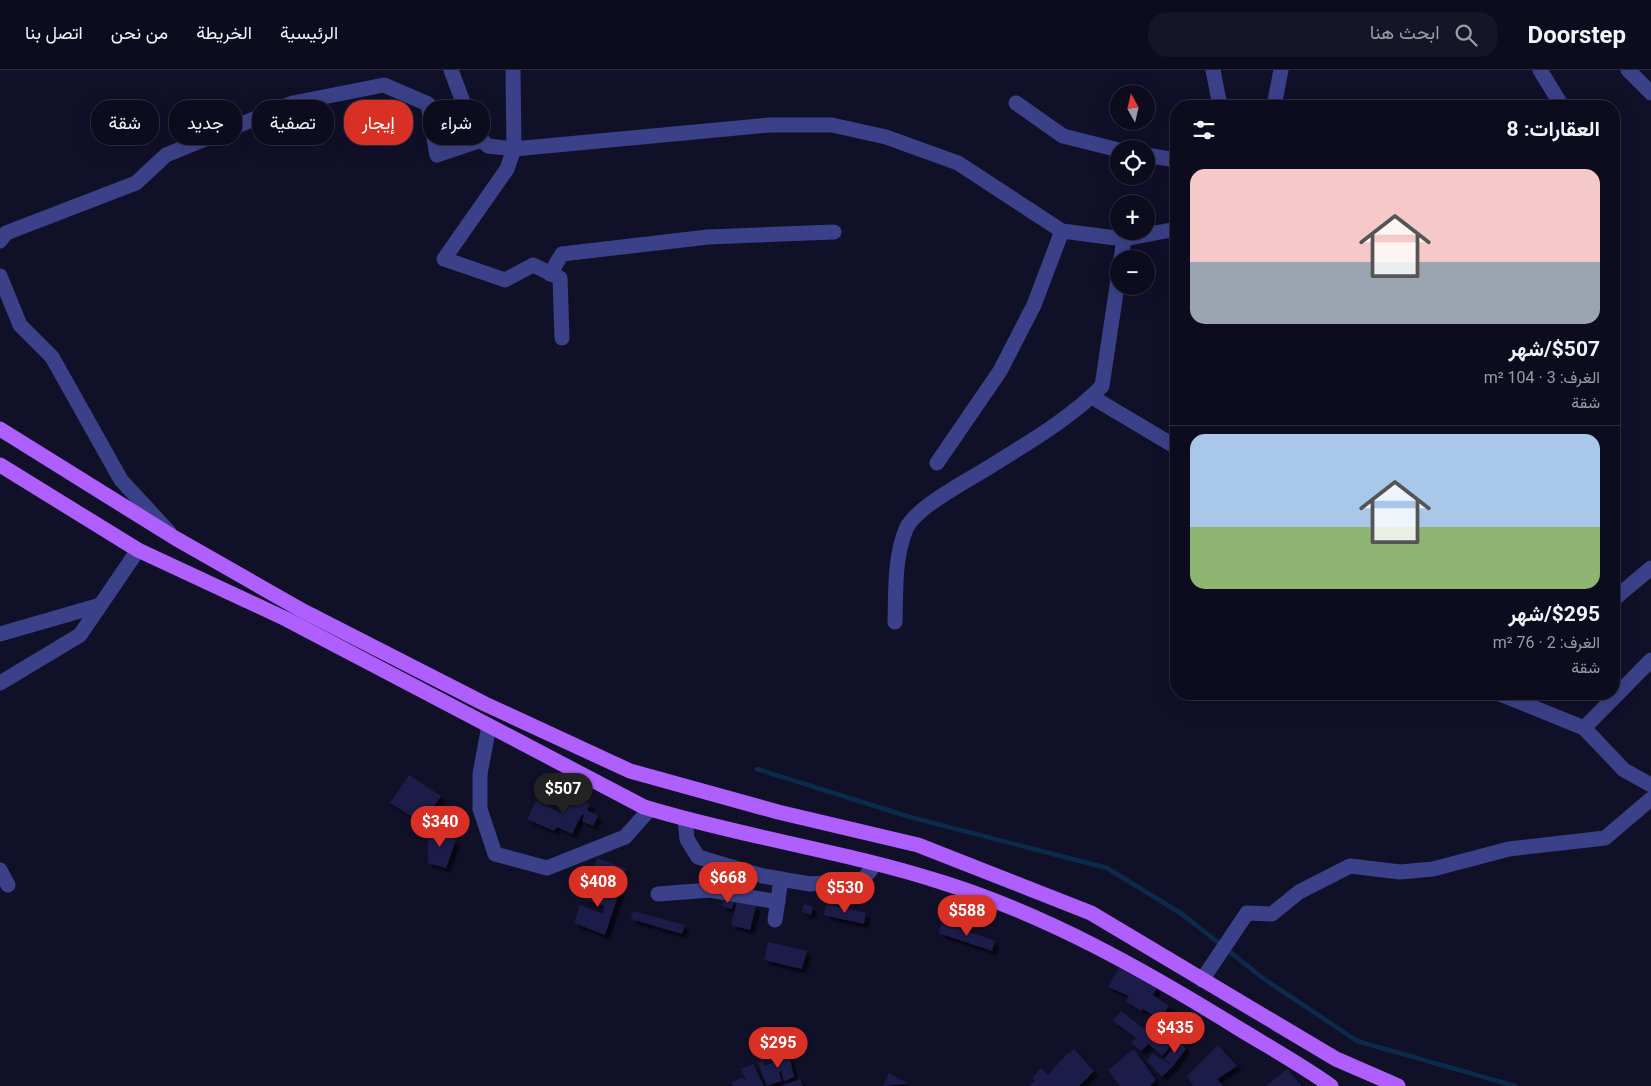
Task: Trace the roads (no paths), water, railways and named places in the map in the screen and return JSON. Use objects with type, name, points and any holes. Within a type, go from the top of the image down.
[{"type":"main road","points":[[0,429],[175,538],[303,611],[433,677],[630,771],[778,812],[918,846],[1091,913],[1336,1058],[1398,1086]]},
{"type":"main road","points":[[0,465],[138,550],[286,619],[650,809],[874,864],[941,882],[1001,903],[1056,926],[1175,989],[1331,1086]]},
{"type":"street","points":[[451,70],[462,100]]},
{"type":"street","points":[[513,70],[514,149],[507,169],[444,259],[505,280],[533,265],[560,278],[562,338]]},
{"type":"street","points":[[1213,70],[1219,100]]},
{"type":"street","points":[[1275,100],[1281,70]]},
{"type":"street","points":[[1540,70],[1558,100]]},
{"type":"street","points":[[1628,70],[1651,93]]},
{"type":"street","points":[[0,241],[6,233],[136,183],[166,155],[293,103],[384,85],[423,102]]},
{"type":"street","points":[[1016,104],[1063,136],[1110,148]]},
{"type":"street","points":[[487,145],[514,149],[769,125],[832,125],[886,137],[958,163],[1062,232],[1110,237]]},
{"type":"street","points":[[435,145],[437,156],[468,145]]},
{"type":"street","points":[[1155,156],[1170,159]]},
{"type":"street","points":[[1155,233],[1170,230]]},
{"type":"street","points":[[550,274],[562,254],[708,237],[834,232]]},
{"type":"street","points":[[937,462],[1000,371],[1034,305],[1062,232]]},
{"type":"street","points":[[0,276],[20,325],[52,357],[121,480],[175,538]]},
{"type":"street","points":[[895,622],[896,562],[907,527],[928,506],[1041,433],[1092,396],[1102,386],[1116,295]]},
{"type":"street","points":[[1092,396],[1170,443]]},
{"type":"street","points":[[0,683],[80,635],[97,606],[138,550]]},
{"type":"street","points":[[1620,594],[1651,568]]},
{"type":"street","points":[[0,634],[97,606]]},
{"type":"street","points":[[1620,691],[1651,660]]},
{"type":"street","points":[[1515,700],[1584,728],[1624,770],[1651,785]]},
{"type":"street","points":[[1584,728],[1612,700]]},
{"type":"street","points":[[489,726],[480,774],[480,809],[495,854],[547,868],[625,837],[650,809]]},
{"type":"street","points":[[1202,980],[1247,913],[1272,914],[1299,892],[1350,866],[1400,872],[1433,869],[1509,849],[1605,838],[1651,799]]},
{"type":"street","points":[[685,819],[687,839],[698,857],[781,879],[810,884],[863,880],[874,864]]},
{"type":"street","points":[[0,870],[8,886]]},
{"type":"street","points":[[775,920],[781,879]]},
{"type":"street","points":[[658,894],[710,890],[778,902]]},
{"type":"waterway","points":[[757,769],[910,817],[1107,868],[1182,914],[1264,979],[1357,1041],[1515,1086]]}]
